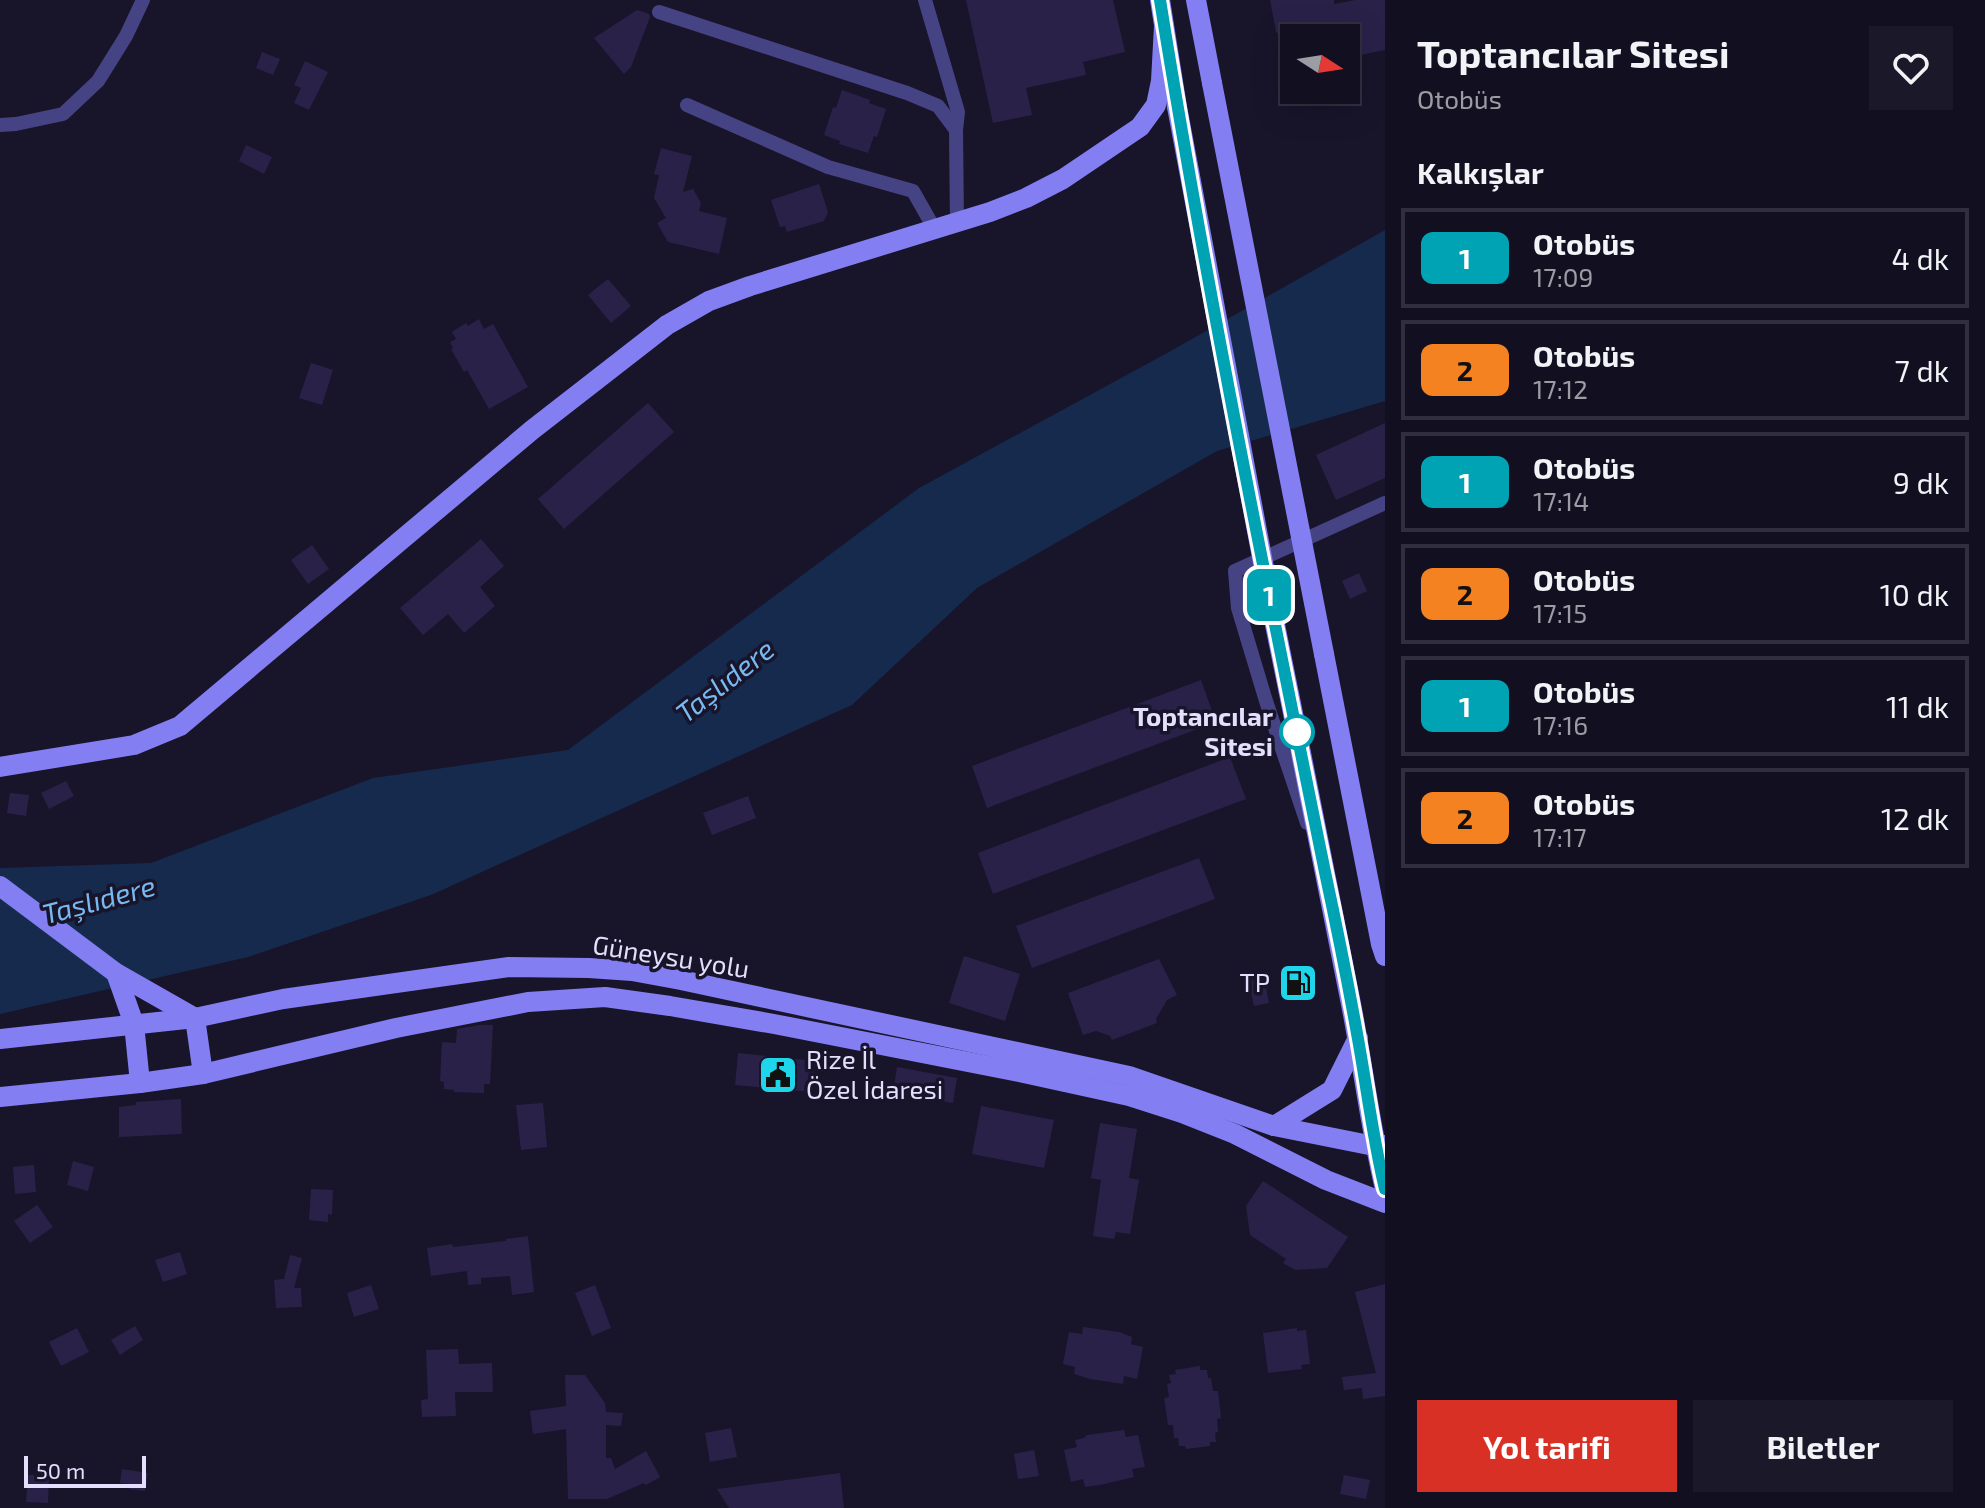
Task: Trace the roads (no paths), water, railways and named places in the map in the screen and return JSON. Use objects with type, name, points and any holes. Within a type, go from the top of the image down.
[{"type":"main road","points":[[1160,0],[1177,107],[1271,605],[1380,1145],[1385,1189]]},
{"type":"main road","points":[[1196,0],[1385,956]]},
{"type":"main road","points":[[0,767],[134,745],[180,726],[532,430],[667,325],[709,301],[957,223],[1026,198],[1063,179],[1140,127],[1156,105],[1161,81],[1164,26]]},
{"type":"main road","points":[[0,886],[116,973],[195,1018],[203,1074]]},
{"type":"main road","name":"Güneysu yolu","points":[[0,1039],[195,1018],[283,999],[509,967],[632,971],[1129,1076],[1274,1126],[1380,1145]]},
{"type":"main road","points":[[116,973],[134,1024],[140,1083]]},
{"type":"main road","points":[[0,1097],[203,1074],[396,1028],[528,1002],[605,997],[774,1024],[1129,1096],[1235,1134],[1326,1180],[1385,1203]]},
{"type":"main road","points":[[1274,1126],[1332,1090],[1358,1038]]},
{"type":"street","points":[[0,125],[63,114],[98,81],[126,36],[143,0]]},
{"type":"street","points":[[925,0],[958,112],[957,223]]},
{"type":"street","points":[[659,12],[907,93],[938,106],[956,130]]},
{"type":"street","points":[[687,105],[828,167],[913,191],[934,228]]},
{"type":"street","points":[[1328,884],[1238,608],[1235,571],[1385,503]]},
{"type":"water","name":"Taşlıdere","points":[[1385,230],[1385,401],[1217,451],[977,588],[852,705],[431,895],[248,957],[0,1014],[0,868],[151,863],[373,778],[568,750],[919,488]]},
{"type":"place","name":"Toptancılar Sitesi","points":[[1297,732]]},
{"type":"place","name":"TP","points":[[1298,983]]},
{"type":"place","name":"Rize İl Özel İdaresi","points":[[778,1075]]}]
